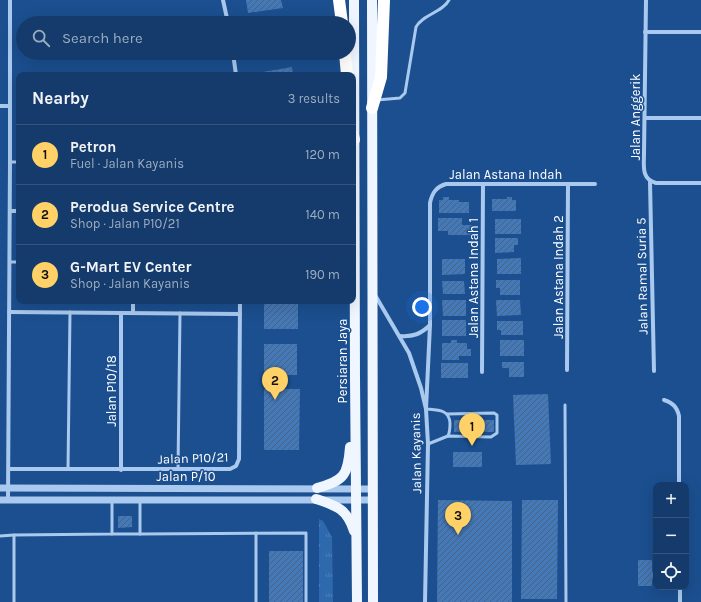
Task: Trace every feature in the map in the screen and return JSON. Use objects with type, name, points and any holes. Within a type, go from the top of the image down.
[{"type":"highway","points":[[339,0],[341,16]]},
{"type":"highway","points":[[373,104],[381,77],[384,0]]},
{"type":"highway","points":[[346,60],[347,72]]},
{"type":"main road","name":"Persiaran Jaya","points":[[354,0],[354,16]]},
{"type":"main road","points":[[372,0],[373,602]]},
{"type":"main road","name":"Persiaran Jaya","points":[[354,60],[354,72]]},
{"type":"main road","name":"Persiaran Jaya","points":[[355,304],[357,602]]},
{"type":"main road","points":[[317,488],[338,481],[344,475],[349,465],[355,378]]},
{"type":"main road","points":[[316,500],[334,505],[345,513],[352,525],[357,543]]},
{"type":"street","points":[[8,500],[10,0]]},
{"type":"street","points":[[223,0],[226,16]]},
{"type":"street","name":"Jalan Anggerik","points":[[646,0],[645,172],[646,178],[650,182]]},
{"type":"street","points":[[645,32],[701,32]]},
{"type":"street","points":[[234,60],[236,72]]},
{"type":"street","points":[[0,106],[10,106]]},
{"type":"street","points":[[645,118],[701,118]]},
{"type":"street","points":[[650,182],[701,183]]},
{"type":"street","name":"Jalan Ramal Suria 5","points":[[650,182],[654,371]]},
{"type":"street","name":"Jalan Astana Indah","points":[[426,409],[430,325],[430,203],[433,192],[446,184],[595,184]]},
{"type":"street","name":"Jalan Astana Indah 1","points":[[482,372],[483,184]]},
{"type":"street","name":"Jalan Astana Indah 2","points":[[567,370],[568,184]]},
{"type":"street","points":[[10,211],[16,211]]},
{"type":"street","name":"Jalan Kayanis","points":[[373,291],[400,336],[415,369],[426,409],[428,444],[425,602]]},
{"type":"street","points":[[133,304],[133,312]]},
{"type":"street","name":"Jalan P10/21","points":[[8,469],[230,469],[236,466],[239,459],[240,304]]},
{"type":"street","points":[[9,312],[240,314]]},
{"type":"street","name":"Jalan P10/18","points":[[121,313],[121,470]]},
{"type":"street","points":[[400,336],[410,337],[418,335],[430,325]]},
{"type":"street","points":[[664,400],[674,405],[678,410],[679,482]]},
{"type":"street","name":"Jalan P/10","points":[[0,488],[373,488]]},
{"type":"street","name":"Jalan P/10","points":[[0,500],[372,500]]},
{"type":"street","points":[[680,590],[680,602]]},
{"type":"street","points":[[373,592],[379,602]]},
{"type":"lane","points":[[373,104],[400,98],[405,93],[416,27],[419,21],[446,5],[449,0]]},
{"type":"lane","points":[[10,162],[16,162]]},
{"type":"lane","points":[[10,262],[16,262]]},
{"type":"lane","points":[[68,469],[70,312]]},
{"type":"lane","points":[[178,469],[180,313]]},
{"type":"lane","points":[[565,405],[566,602]]},
{"type":"lane","points":[[426,409],[443,411],[447,414],[494,413],[497,415],[497,434],[493,436],[448,436],[428,444]]},
{"type":"lane","points":[[447,414],[450,425],[448,436]]},
{"type":"lane","points":[[112,500],[112,534]]},
{"type":"lane","points":[[140,500],[140,534]]},
{"type":"lane","points":[[256,533],[256,602]]},
{"type":"lane","points":[[0,536],[306,533],[306,602]]},
{"type":"lane","points":[[14,535],[14,602]]},
{"type":"green space","points":[[319,519],[323,521],[332,537],[333,602],[319,602]]},
{"type":"building","points":[[246,0],[281,0],[283,8],[248,13]]},
{"type":"building","points":[[292,67],[293,72],[263,72]]},
{"type":"building","points":[[443,197],[449,197],[449,200],[459,200],[459,202],[469,202],[469,213],[439,213],[439,200],[443,200]]},
{"type":"building","points":[[507,197],[512,197],[512,200],[516,200],[516,211],[492,211],[492,199],[507,199]]},
{"type":"building","points":[[438,218],[462,218],[462,225],[472,225],[472,235],[448,235],[448,231],[438,231]]},
{"type":"building","points":[[495,219],[521,219],[521,234],[495,234]]},
{"type":"building","points":[[495,238],[518,238],[518,245],[514,245],[514,252],[495,253]]},
{"type":"building","points":[[521,258],[521,274],[497,274],[497,259]]},
{"type":"building","points":[[442,259],[465,259],[465,274],[442,275]]},
{"type":"building","points":[[496,280],[520,280],[520,295],[500,295],[500,288],[496,288]]},
{"type":"building","points":[[442,281],[464,281],[465,294],[443,294]]},
{"type":"building","points":[[442,300],[466,300],[466,316],[443,316]]},
{"type":"building","points":[[496,300],[520,300],[521,315],[497,316]]},
{"type":"building","points":[[264,304],[298,304],[298,329],[264,329]]},
{"type":"building","points":[[442,320],[466,320],[466,336],[442,336]]},
{"type":"building","points":[[497,321],[523,321],[523,335],[501,335],[501,330],[497,330]]},
{"type":"building","points":[[451,340],[457,340],[457,343],[467,343],[467,349],[471,349],[471,356],[459,356],[459,360],[442,360],[442,343],[451,343]]},
{"type":"building","points":[[500,340],[524,340],[524,356],[500,356]]},
{"type":"building","points":[[264,344],[297,344],[297,375],[264,375]]},
{"type":"building","points":[[502,362],[524,362],[524,377],[509,377],[509,368],[502,368]]},
{"type":"building","points":[[441,363],[468,363],[468,378],[441,378]]},
{"type":"building","points":[[264,389],[300,389],[299,450],[264,450]]},
{"type":"building","points":[[548,394],[551,464],[516,465],[513,395]]},
{"type":"building","points":[[454,420],[494,420],[494,432],[454,432]]},
{"type":"building","points":[[453,452],[482,452],[482,467],[453,467]]},
{"type":"building","points":[[438,500],[512,501],[512,602],[437,602]]},
{"type":"building","points":[[522,500],[558,500],[557,599],[521,599]]},
{"type":"building","points":[[118,516],[132,516],[132,527],[118,528]]},
{"type":"building","points":[[269,551],[303,551],[303,602],[269,602]]},
{"type":"building","points":[[638,560],[652,560],[652,586],[638,586]]},
{"type":"place","name":"Perodua Service Centre","points":[[275,400]]},
{"type":"place","name":"Petron","points":[[472,446]]},
{"type":"place","name":"G-Mart EV Center","points":[[458,535]]}]
